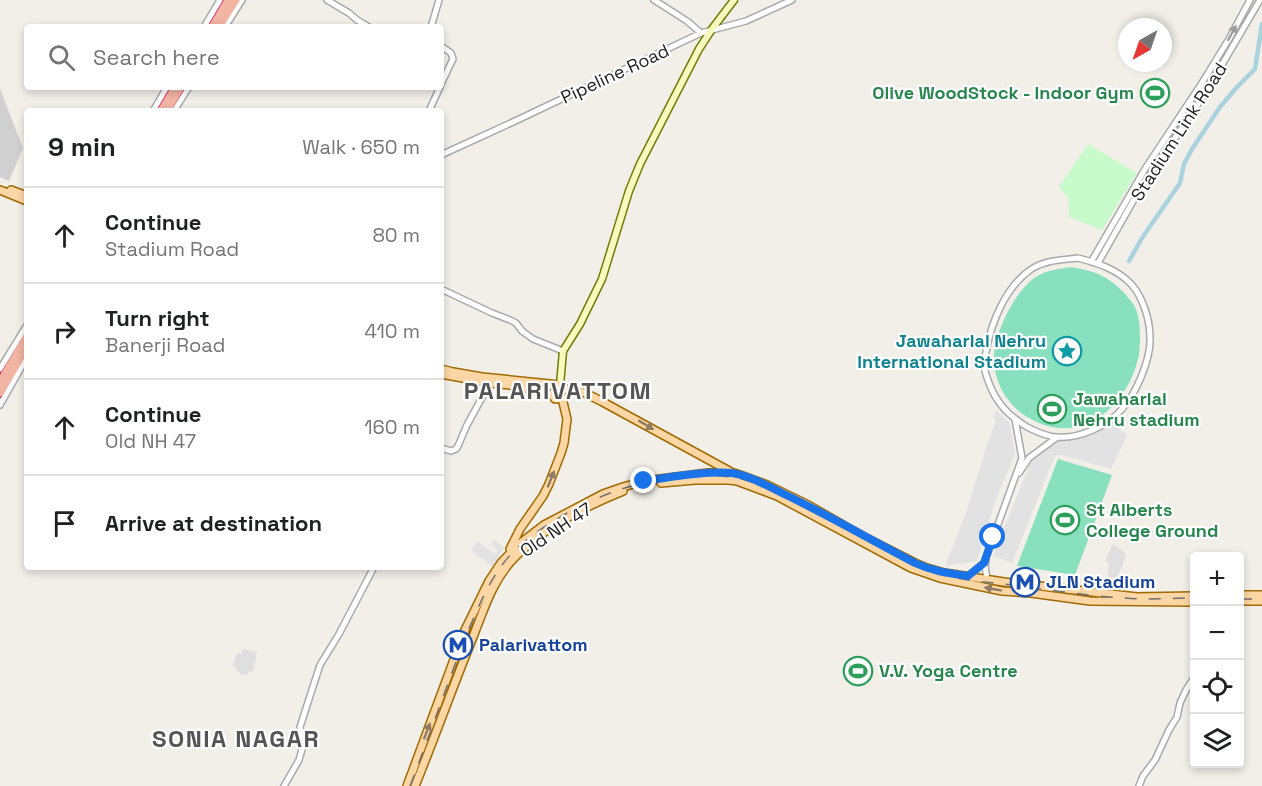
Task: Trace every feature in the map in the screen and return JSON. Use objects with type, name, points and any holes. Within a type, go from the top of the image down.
[{"type":"highway","points":[[218,24],[228,0]]},
{"type":"highway","points":[[218,24],[236,0]]},
{"type":"highway","points":[[163,108],[173,90]]},
{"type":"highway","points":[[169,108],[180,90]]},
{"type":"highway","points":[[0,382],[24,341]]},
{"type":"highway","points":[[0,393],[24,352]]},
{"type":"main road","points":[[444,375],[519,386],[552,395],[555,399],[565,396],[560,386],[563,351],[580,324],[602,279],[639,164],[699,49],[734,0]]},
{"type":"main road","points":[[0,188],[24,195]]},
{"type":"main road","points":[[0,188],[24,200]]},
{"type":"main road","points":[[444,370],[482,377],[560,386],[583,392],[737,477],[927,568],[987,580],[1137,597],[1190,596]]},
{"type":"main road","points":[[552,395],[552,388],[560,386]]},
{"type":"main road","name":"Old NH 47","points":[[416,786],[488,597],[514,558],[519,545],[520,529],[546,490],[561,453],[567,419],[562,398]]},
{"type":"main road","name":"Old NH 47","points":[[407,786],[465,630],[489,581],[501,563],[519,545],[544,525],[603,494],[623,487],[644,481],[708,473],[737,477]]},
{"type":"main road","points":[[856,535],[912,568],[932,576],[976,586],[1090,601],[1190,602]]},
{"type":"main road","points":[[1073,599],[1074,590]]},
{"type":"main road","points":[[1244,596],[1262,595]]},
{"type":"main road","points":[[1244,602],[1262,601]]},
{"type":"street","points":[[218,24],[220,0]]},
{"type":"street","points":[[218,24],[242,0]]},
{"type":"street","points":[[327,0],[364,24]]},
{"type":"street","points":[[432,24],[439,0]]},
{"type":"street","points":[[654,0],[701,33]]},
{"type":"street","name":"Pipeline Road","points":[[444,154],[701,33],[746,21],[792,0]]},
{"type":"street","name":"Stadium Link Road","points":[[1095,262],[1145,169],[1229,39],[1250,0]]},
{"type":"street","name":"Stadium Link Road","points":[[1095,262],[1225,61],[1260,0]]},
{"type":"street","points":[[444,48],[451,53],[453,59],[444,78]]},
{"type":"street","points":[[155,108],[165,90]]},
{"type":"street","points":[[176,108],[187,90]]},
{"type":"street","points":[[430,108],[438,90]]},
{"type":"street","points":[[1188,104],[1195,108]]},
{"type":"street","points":[[1078,258],[1095,262],[1112,270],[1131,284],[1143,304],[1150,339],[1146,364],[1135,392],[1122,410],[1092,431],[1056,438],[1035,431],[1015,419],[1001,406],[990,387],[984,364],[989,333],[1005,301],[1020,279],[1031,269],[1048,261],[1078,258]]},
{"type":"street","points":[[444,290],[516,323],[533,339],[563,351]]},
{"type":"street","points":[[0,369],[24,330]]},
{"type":"street","points":[[0,405],[24,362]]},
{"type":"street","points":[[444,449],[451,451],[456,448],[490,383]]},
{"type":"street","points":[[987,580],[985,565],[1022,458],[1015,419]]},
{"type":"street","points":[[968,576],[984,561],[1019,469],[1056,438]]},
{"type":"street","points":[[284,786],[299,760],[303,746],[300,727],[320,665],[372,570]]},
{"type":"street","points":[[1139,786],[1177,717],[1180,703],[1190,684]]},
{"type":"shaded area","points":[[0,89],[23,148],[9,181],[0,177]]},
{"type":"shaded area","points":[[996,410],[1010,423],[1015,455],[996,499],[977,561],[945,566],[965,516],[996,420],[993,417]]},
{"type":"shaded area","points":[[1110,421],[1127,435],[1111,469],[1062,455],[1055,456],[1012,563],[993,556],[1032,459],[1058,439],[1079,438],[1096,431]]},
{"type":"shaded area","points":[[494,540],[504,547],[495,563],[498,566],[496,569],[471,551],[477,541],[495,554],[498,550],[491,544]]},
{"type":"shaded area","points":[[1113,544],[1126,555],[1115,585],[1107,579],[1109,563],[1105,561]]},
{"type":"shaded area","points":[[243,649],[257,652],[253,672],[250,671],[247,675],[241,674],[233,666],[235,658],[238,653],[241,654]]},
{"type":"green space","points":[[1088,144],[1137,173],[1102,230],[1069,217],[1068,197],[1059,187]]},
{"type":"green space","name":"Jawaharlal Nehru International Stadium","points":[[1071,267],[1101,275],[1114,283],[1134,305],[1140,327],[1139,357],[1127,387],[1107,411],[1081,426],[1051,427],[1028,417],[1009,401],[996,376],[995,349],[1001,326],[1013,302],[1028,283],[1053,270]]},
{"type":"green space","name":"St Alberts College Ground","points":[[1058,459],[1112,475],[1075,575],[1017,566]]},
{"type":"waterway","points":[[1129,261],[1180,183],[1184,164],[1192,149],[1220,107],[1255,69],[1262,24]]},
{"type":"railway","points":[[410,786],[465,638],[485,593],[505,561],[538,531],[569,512],[601,497],[644,483],[704,476],[733,477],[745,480],[780,493],[913,564],[947,576],[1111,597],[1190,598]]},
{"type":"railway","points":[[1244,599],[1262,599]]},
{"type":"place","name":"Olive WoodStock - Indoor Gym","points":[[1155,93]]},
{"type":"place","name":"Jawaharlal Nehru International Stadium","points":[[1067,351]]},
{"type":"place","name":"Jawaharlal Nehru stadium","points":[[1052,409]]},
{"type":"place","name":"St Alberts College Ground","points":[[1065,520]]},
{"type":"place","name":"JLN Stadium","points":[[1025,582]]},
{"type":"place","name":"Palarivattom","points":[[458,645]]},
{"type":"place","name":"V.V. Yoga Centre","points":[[858,671]]},
{"type":"district","name":"PALARIVATTOM","points":[[558,391]]},
{"type":"district","name":"SONIA NAGAR","points":[[236,739]]},
{"type":"route","points":[[644,481],[708,473],[734,473],[767,485],[808,505],[915,563],[944,573],[968,576],[984,563],[993,537]]}]
